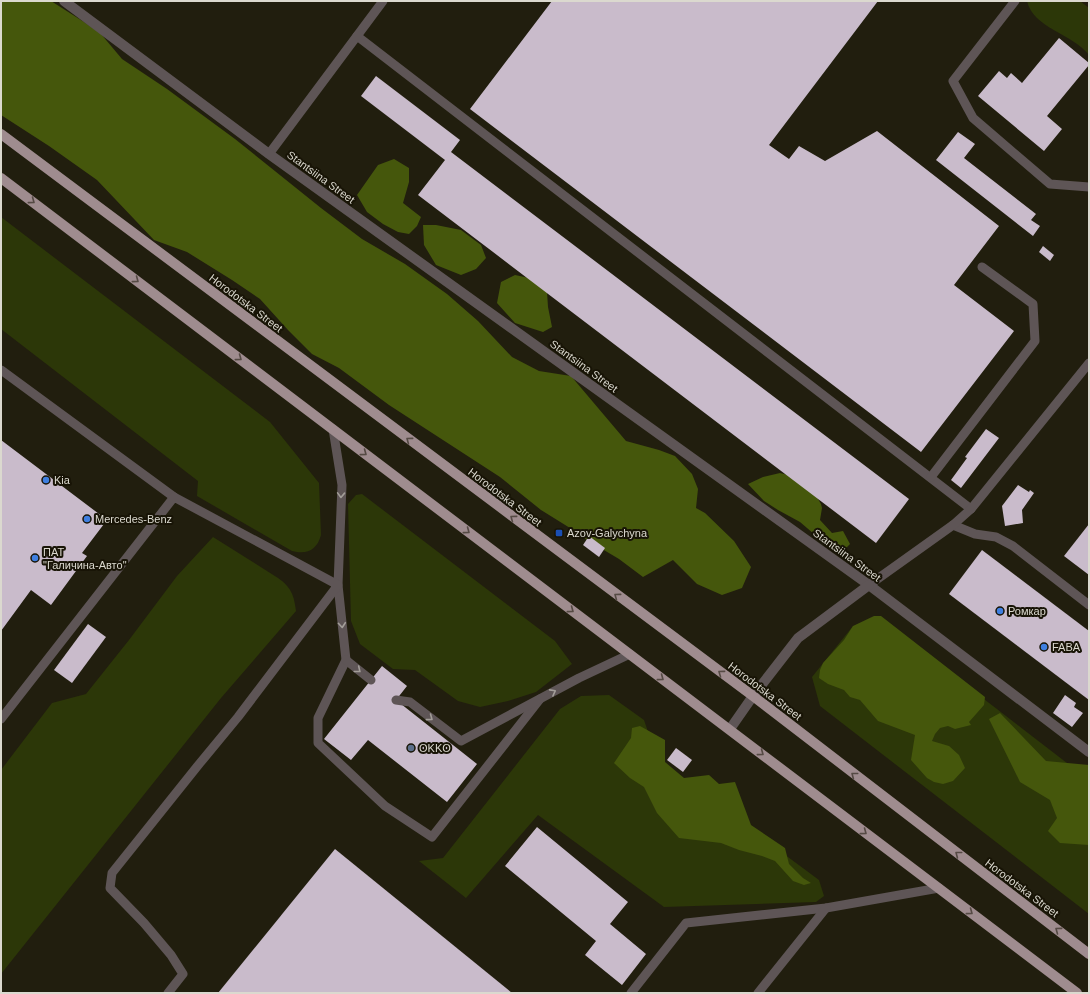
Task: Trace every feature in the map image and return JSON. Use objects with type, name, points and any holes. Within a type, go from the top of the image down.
[{"type":"main road","name":"Horodotska Street","points":[[1,134],[753,696],[1089,954]]},
{"type":"main road","points":[[1,178],[1077,993]]},
{"type":"street","name":"Stantsiina Street","points":[[64,1],[269,154],[869,585],[1089,752]]},
{"type":"street","points":[[730,729],[753,696],[798,638],[869,585]]},
{"type":"lane","points":[[269,154],[383,1]]},
{"type":"lane","points":[[1015,1],[953,81],[973,118],[1050,184],[1089,187]]},
{"type":"lane","points":[[357,36],[971,508]]},
{"type":"lane","points":[[931,477],[1035,342],[1033,304],[982,267]]},
{"type":"lane","points":[[869,585],[953,525],[971,508],[1089,363]]},
{"type":"lane","points":[[1,370],[174,497],[338,585]]},
{"type":"lane","points":[[333,429],[342,485],[338,585],[346,660],[318,718],[318,743],[385,806],[432,837],[540,699]]},
{"type":"lane","points":[[1,719],[174,497]]},
{"type":"lane","points":[[953,525],[975,534],[996,537],[1013,546],[1089,605]]},
{"type":"lane","points":[[168,993],[183,974],[171,955],[144,923],[110,888],[112,873],[200,762],[238,717],[338,585]]},
{"type":"lane","points":[[396,700],[410,702],[461,742],[578,678],[630,654]]},
{"type":"lane","points":[[346,660],[371,680]]},
{"type":"lane","points":[[631,993],[686,923],[826,908],[939,888]]},
{"type":"lane","points":[[758,993],[826,908]]},
{"type":"green space","points":[[1,1],[51,1],[84,22],[101,34],[122,59],[167,89],[235,139],[362,239],[405,264],[447,294],[478,321],[512,357],[539,371],[571,376],[626,441],[675,456],[692,474],[698,489],[696,508],[705,513],[734,541],[751,567],[742,588],[722,595],[697,584],[673,560],[643,577],[619,559],[541,510],[500,477],[389,405],[339,368],[312,354],[260,299],[187,252],[154,240],[97,180],[49,146],[1,115]]},
{"type":"green space","points":[[1027,1],[1080,1],[1089,8],[1089,55],[1082,48],[1037,18]]},
{"type":"green space","points":[[394,159],[409,168],[409,182],[403,203],[421,217],[417,226],[409,234],[398,232],[383,224],[367,212],[357,195],[378,165]]},
{"type":"green space","points":[[1,217],[270,422],[319,483],[321,535],[314,548],[307,552],[292,551],[197,496],[198,481],[1,329]]},
{"type":"green space","points":[[423,225],[436,225],[461,230],[481,245],[486,258],[476,269],[461,275],[436,265],[424,245]]},
{"type":"green space","points":[[515,275],[534,279],[547,292],[552,327],[543,332],[515,323],[497,303],[501,282]]},
{"type":"green space","points":[[780,473],[797,477],[812,489],[821,504],[822,508],[820,520],[832,533],[843,531],[850,544],[843,551],[821,540],[800,522],[764,501],[748,484],[763,477]]},
{"type":"green space","points":[[362,494],[555,641],[572,664],[536,692],[508,701],[480,707],[458,701],[415,670],[393,669],[360,644],[351,621],[348,504],[356,495]]},
{"type":"green space","points":[[213,537],[282,581],[291,592],[296,611],[221,698],[1,974],[1,770],[52,703],[86,694],[177,576]]},
{"type":"green space","points":[[874,616],[881,616],[985,697],[984,705],[969,722],[971,725],[955,729],[948,726],[940,728],[932,741],[949,746],[959,755],[965,768],[953,781],[943,784],[934,782],[927,778],[911,760],[915,735],[878,721],[860,700],[850,697],[844,690],[828,684],[819,678],[823,663],[844,640],[853,626]]},
{"type":"green space","points":[[884,622],[1089,780],[1089,914],[820,706],[812,677],[853,626]]},
{"type":"green space","points":[[609,695],[644,720],[658,761],[819,880],[824,896],[816,902],[664,907],[538,815],[466,898],[419,861],[443,858],[560,709],[581,696]]},
{"type":"green space","points":[[1000,713],[1046,761],[1089,765],[1089,845],[1060,843],[1048,831],[1057,818],[1050,800],[1020,782],[989,719]]},
{"type":"green space","points":[[640,726],[665,740],[665,762],[684,778],[709,775],[719,784],[735,782],[751,825],[785,848],[789,864],[803,878],[811,883],[804,885],[793,881],[775,861],[762,856],[739,850],[721,843],[679,838],[657,813],[644,787],[630,778],[614,763],[631,738],[632,728]]},
{"type":"building","points":[[552,1],[878,1],[769,145],[789,159],[799,146],[825,161],[877,131],[999,226],[954,285],[1014,331],[921,452],[470,109]]},
{"type":"building","points":[[1059,38],[1089,63],[1089,65],[1047,116],[1062,129],[1044,151],[978,96],[999,71],[1007,78],[1011,73],[1022,83]]},
{"type":"building","points":[[376,76],[460,140],[451,152],[909,499],[876,543],[418,195],[445,160],[361,96]]},
{"type":"building","points":[[958,132],[975,144],[964,158],[1036,214],[1031,220],[1040,226],[1033,236],[936,160]]},
{"type":"building","points":[[1043,246],[1054,255],[1050,261],[1039,252]]},
{"type":"building","points":[[986,429],[999,438],[961,488],[951,480],[967,458],[965,457]]},
{"type":"building","points":[[1,440],[107,520],[82,553],[87,556],[51,605],[31,590],[1,631]]},
{"type":"building","points":[[1018,485],[1029,492],[1030,490],[1034,493],[1022,510],[1023,523],[1005,526],[1002,506]]},
{"type":"building","points":[[1089,524],[1089,575],[1064,556]]},
{"type":"building","points":[[589,536],[605,548],[599,557],[583,545]]},
{"type":"building","points":[[982,550],[1089,631],[1089,700],[949,594]]},
{"type":"building","points":[[88,624],[106,637],[72,683],[54,670]]},
{"type":"building","points":[[382,666],[407,686],[396,700],[477,764],[447,802],[368,740],[351,760],[324,739]]},
{"type":"building","points":[[1065,695],[1076,703],[1074,707],[1083,713],[1072,727],[1053,713]]},
{"type":"building","points":[[676,748],[692,760],[683,772],[667,760]]},
{"type":"building","points":[[537,827],[628,902],[610,924],[646,954],[622,985],[585,955],[596,941],[505,866]]},
{"type":"building","points":[[335,849],[512,993],[218,993]]},
{"type":"place","name":"Kia","points":[[46,480]]},
{"type":"place","name":"Mercedes-Benz","points":[[87,519]]},
{"type":"place","name":"Azov-Galychyna","points":[[559,533]]},
{"type":"place","name":"ПАТ \"Галичина-Авто\"","points":[[35,558]]},
{"type":"place","name":"Ромкар","points":[[1000,611]]},
{"type":"place","name":"FABA","points":[[1044,647]]},
{"type":"place","name":"OKKO","points":[[411,748]]}]
